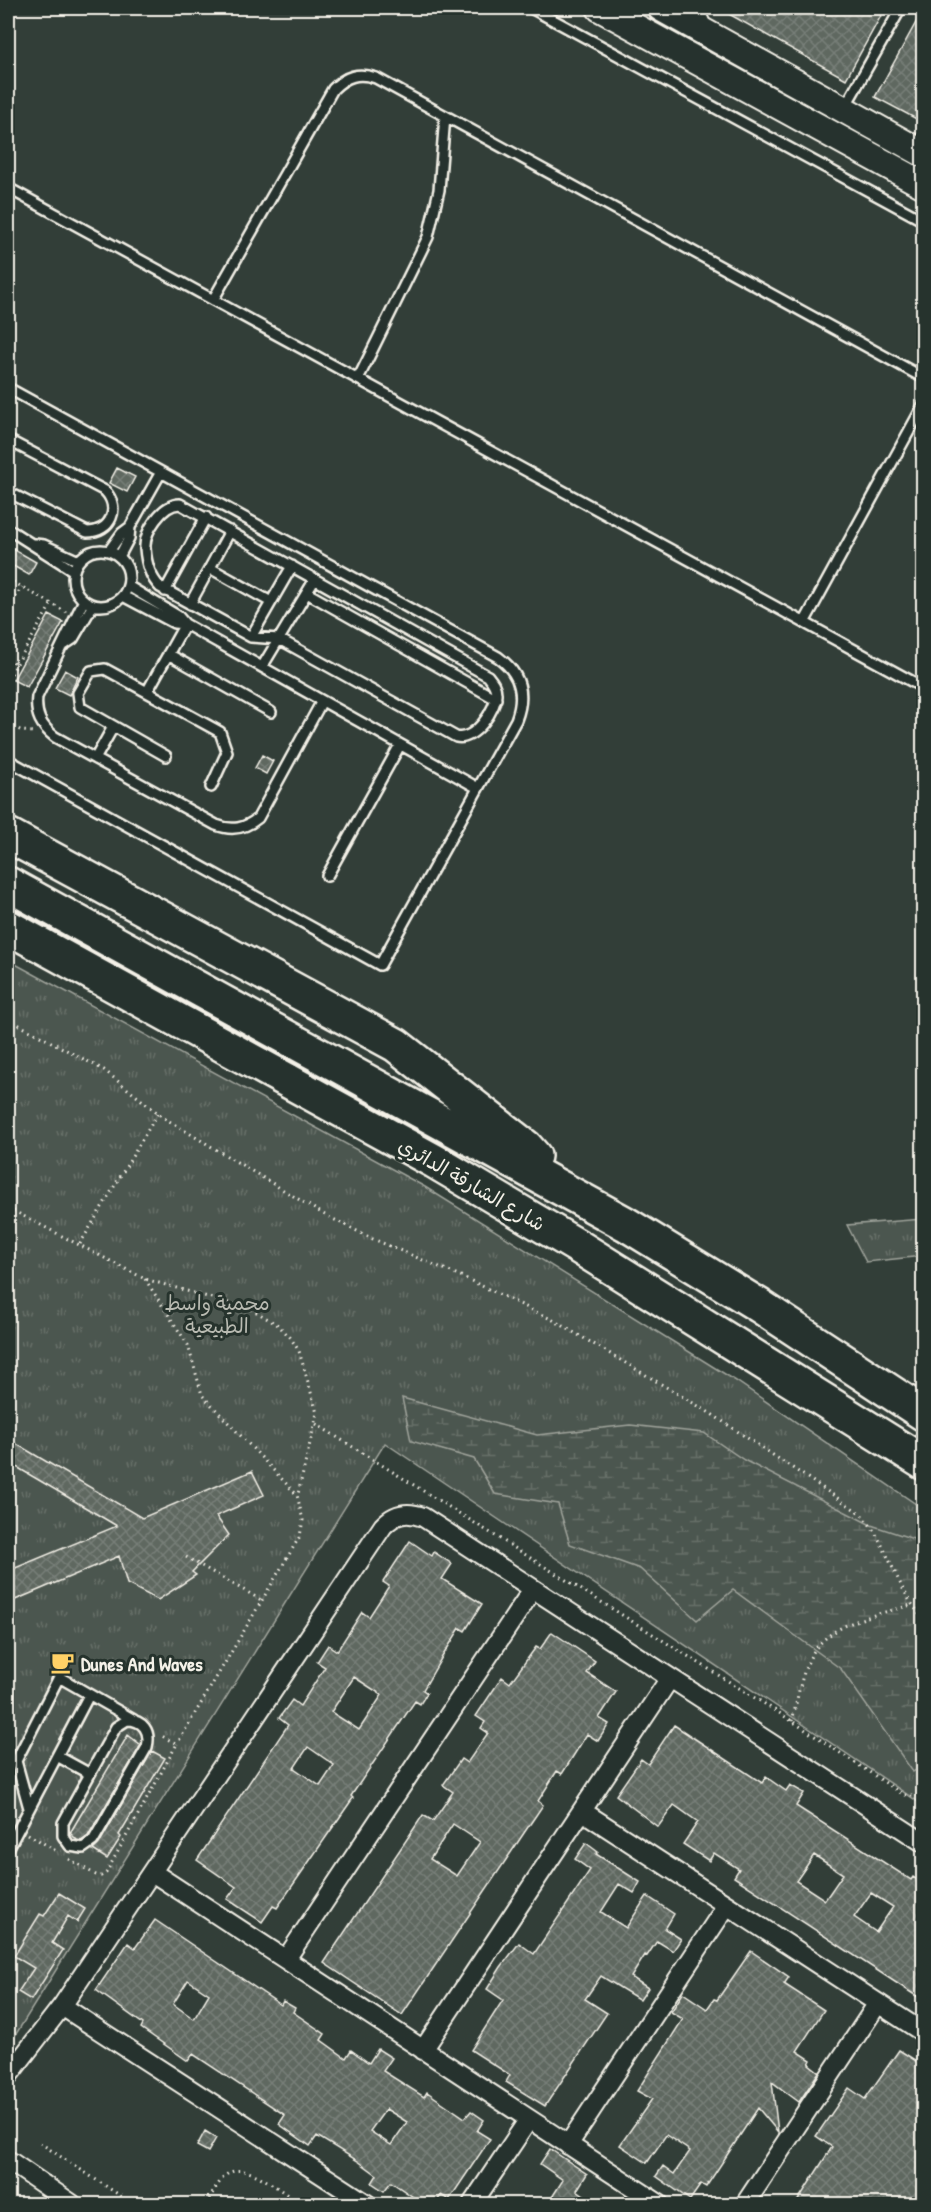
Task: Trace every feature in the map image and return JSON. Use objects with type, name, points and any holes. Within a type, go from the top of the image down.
[{"type":"highway","points":[[8,835],[396,1045],[526,1147],[558,1185]]},
{"type":"highway","name":"شارع الشارقة الدائري","points":[[8,884],[558,1185],[741,1294],[924,1414]]},
{"type":"highway","name":"شارع الشارقة الدائري","points":[[8,927],[434,1161],[570,1241],[924,1463]]},
{"type":"main road","points":[[600,8],[924,185]]},
{"type":"main road","points":[[661,8],[698,19],[843,110],[924,154]]},
{"type":"street","points":[[883,1438],[924,1474]]},
{"type":"street","points":[[8,2076],[62,2006],[389,1520],[406,1513],[423,1517],[924,1844]]},
{"type":"street","points":[[286,1959],[533,1589]]},
{"type":"street","points":[[423,2050],[670,1678]]},
{"type":"street","points":[[582,1810],[924,2033]]},
{"type":"street","points":[[152,1872],[659,2205]]},
{"type":"street","points":[[568,2145],[727,1905]]},
{"type":"street","points":[[745,2205],[878,2003]]},
{"type":"street","points":[[62,2006],[367,2205]]},
{"type":"street","points":[[472,2205],[529,2119]]},
{"type":"street","points":[[8,2160],[72,2205]]},
{"type":"lane","points":[[531,8],[924,221]]},
{"type":"lane","points":[[843,110],[901,8]]},
{"type":"lane","points":[[213,300],[333,89],[341,81],[358,75],[376,78],[924,378]]},
{"type":"lane","points":[[358,379],[428,237],[439,190],[445,116]]},
{"type":"lane","points":[[8,189],[805,621],[924,688]]},
{"type":"lane","points":[[8,388],[498,657],[511,669],[520,684],[520,708],[380,966],[8,760]]},
{"type":"lane","points":[[805,621],[924,404]]},
{"type":"lane","points":[[8,440],[105,491],[110,496],[113,511],[107,525],[95,532],[87,532],[8,492]]},
{"type":"lane","points":[[109,552],[122,533],[130,527],[161,472]]},
{"type":"lane","points":[[170,505],[184,505],[230,531],[488,676],[495,686],[496,699],[476,732],[461,738],[279,639],[251,637],[165,591],[150,573],[145,548],[147,538],[163,510],[170,505]]},
{"type":"lane","points":[[165,591],[206,517]]},
{"type":"lane","points":[[119,557],[129,538],[130,527]]},
{"type":"lane","points":[[8,530],[35,544],[44,545],[79,561]]},
{"type":"lane","points":[[190,604],[230,531]]},
{"type":"lane","points":[[265,550],[275,534]]},
{"type":"lane","points":[[35,544],[38,550],[74,571]]},
{"type":"lane","points":[[93,552],[109,552],[119,557],[128,570],[128,586],[123,596],[109,605],[88,602],[75,587],[74,571],[79,561],[93,552]]},
{"type":"lane","points":[[251,637],[292,566]]},
{"type":"lane","points":[[210,568],[271,602]]},
{"type":"lane","points":[[261,667],[315,579]]},
{"type":"lane","points":[[128,586],[178,616],[185,624],[478,788]]},
{"type":"lane","points":[[307,593],[496,699]]},
{"type":"lane","points":[[123,596],[174,623],[185,624]]},
{"type":"lane","points":[[88,602],[75,617],[65,635],[64,645],[37,697],[38,715],[47,731],[216,825],[224,828],[242,827],[251,824],[263,811],[322,701]]},
{"type":"lane","points":[[64,645],[73,639],[88,602]]},
{"type":"lane","points":[[147,692],[185,624]]},
{"type":"lane","points":[[168,654],[271,712]]},
{"type":"lane","points":[[166,756],[83,711],[77,703],[78,693],[91,671],[105,669],[220,732],[224,738],[225,759],[211,787]]},
{"type":"lane","points":[[95,759],[113,727]]},
{"type":"lane","points":[[327,876],[400,745]]},
{"type":"lane","points":[[29,1808],[16,1761],[59,1677],[141,1722],[148,1733],[147,1746],[93,1841],[82,1848],[76,1848],[66,1841],[62,1830],[116,1727],[121,1722],[134,1720]]},
{"type":"lane","points":[[8,1849],[89,1695]]},
{"type":"lane","points":[[57,1756],[90,1774]]},
{"type":"path","points":[[8,579],[75,617]]},
{"type":"path","points":[[8,607],[22,587]]},
{"type":"path","points":[[8,679],[52,603]]},
{"type":"path","points":[[8,658],[17,665]]},
{"type":"path","points":[[8,724],[22,731],[47,731]]},
{"type":"path","points":[[8,1019],[104,1070],[158,1113],[323,1214],[553,1320],[710,1413],[860,1514],[873,1528],[912,1605],[924,1619]]},
{"type":"path","points":[[80,1244],[158,1113]]},
{"type":"path","points":[[8,1208],[145,1279],[253,1310],[278,1325],[299,1351],[316,1403],[316,1424],[297,1495]]},
{"type":"path","points":[[145,1279],[188,1345],[202,1395],[297,1495],[303,1511],[302,1528],[177,1744]]},
{"type":"path","points":[[316,1424],[792,1721],[904,1795],[917,1795],[924,1790]]},
{"type":"path","points":[[186,1557],[261,1600]]},
{"type":"path","points":[[792,1721],[807,1664],[824,1638],[851,1623],[912,1605]]},
{"type":"path","points":[[40,2143],[133,2205]]},
{"type":"path","points":[[206,2205],[224,2177],[239,2170],[251,2172],[300,2205]]},
{"type":"green space","name":"محمية واسط الطبيعية","points":[[8,960],[425,1187],[736,1381],[923,1509],[923,1805],[385,1443],[16,2034],[8,2027]]},
{"type":"green space","points":[[923,1219],[923,1256],[866,1262],[847,1225]]},
{"type":"green space","points":[[402,1398],[537,1435],[630,1425],[704,1433],[744,1460],[871,1525],[923,1542],[923,1765],[913,1772],[841,1669],[733,1590],[697,1620],[640,1569],[570,1544],[558,1504],[495,1494],[474,1459],[411,1441]]},
{"type":"building","points":[[718,8],[874,8],[883,12],[846,79]]},
{"type":"building","points":[[924,8],[924,123],[875,97]]},
{"type":"building","points":[[117,468],[135,477],[127,492],[109,483]]},
{"type":"building","points":[[8,546],[36,562],[29,575],[8,563]]},
{"type":"building","points":[[49,615],[63,622],[27,687],[13,680]]},
{"type":"building","points":[[65,670],[78,677],[69,695],[55,688]]},
{"type":"building","points":[[262,755],[273,761],[266,774],[255,768]]},
{"type":"building","points":[[8,1439],[142,1518],[252,1471],[264,1495],[216,1516],[229,1535],[192,1572],[196,1575],[158,1600],[127,1584],[119,1556],[8,1603],[8,1571],[117,1526],[8,1462]]},
{"type":"building","points":[[410,1541],[432,1556],[434,1552],[452,1564],[442,1579],[482,1604],[465,1631],[460,1628],[442,1657],[423,1690],[427,1693],[420,1704],[415,1701],[351,1796],[353,1798],[277,1908],[273,1906],[262,1922],[227,1899],[236,1887],[197,1860],[288,1725],[279,1718],[292,1700],[300,1706],[325,1667],[317,1662],[328,1645],[337,1651],[362,1612],[369,1617],[389,1586],[383,1582]],"holes":[[[354,1677],[382,1695],[359,1730],[331,1712]],[[308,1747],[334,1765],[320,1786],[294,1768]]]},
{"type":"building","points":[[552,1632],[595,1661],[587,1673],[616,1692],[599,1718],[609,1724],[598,1741],[587,1734],[562,1774],[557,1771],[538,1801],[543,1805],[402,2015],[324,1963],[423,1815],[433,1821],[453,1792],[443,1785],[461,1759],[467,1763],[488,1733],[481,1728],[485,1722],[476,1716],[502,1677],[510,1683],[536,1647],[540,1649]],"holes":[[[453,1824],[480,1842],[457,1876],[430,1859]]]},
{"type":"building","points":[[674,1725],[762,1783],[766,1777],[786,1791],[790,1785],[804,1793],[796,1806],[911,1880],[913,1877],[924,1884],[924,2001],[734,1877],[739,1869],[714,1853],[709,1861],[683,1844],[698,1822],[674,1805],[658,1827],[616,1795],[641,1759],[648,1764]],"holes":[[[814,1855],[843,1874],[825,1900],[796,1881]],[[871,1893],[893,1907],[876,1932],[854,1917]]]},
{"type":"building","points":[[128,1735],[141,1745],[88,1836],[81,1841],[77,1840],[70,1833]]},
{"type":"building","points":[[152,1751],[165,1758],[107,1859],[93,1850],[99,1844]]},
{"type":"building","points":[[586,1843],[598,1852],[596,1854],[640,1882],[634,1893],[619,1884],[601,1912],[626,1928],[647,1896],[674,1914],[665,1929],[681,1939],[673,1951],[657,1941],[647,1956],[645,1955],[631,1977],[648,1988],[640,2000],[601,1976],[585,1999],[607,2013],[545,2106],[506,2082],[510,2075],[471,2050],[503,2000],[487,1989],[501,1967],[519,1943],[534,1954],[590,1870],[575,1859]]},
{"type":"building","points":[[59,1893],[85,1909],[77,1922],[68,1916],[52,1943],[63,1950],[31,2000],[18,1992],[34,1968],[14,1956],[40,1914],[44,1916]]},
{"type":"building","points":[[155,1920],[281,2005],[283,2001],[295,2008],[293,2012],[325,2034],[321,2040],[346,2058],[351,2050],[369,2063],[378,2049],[392,2058],[383,2071],[424,2097],[427,2092],[465,2118],[471,2111],[484,2120],[477,2131],[490,2139],[449,2200],[441,2195],[435,2205],[425,2205],[391,2182],[384,2191],[372,2183],[377,2175],[358,2161],[317,2136],[310,2146],[279,2124],[285,2115],[193,2054],[188,2061],[141,2028],[143,2024],[96,1990],[128,1943],[135,1948]],"holes":[[[188,1980],[209,1994],[194,2019],[173,2004]],[[386,2109],[407,2122],[391,2145],[370,2131]]]},
{"type":"building","points":[[751,1951],[789,1977],[784,1984],[824,2010],[797,2051],[811,2060],[809,2064],[819,2072],[799,2102],[772,2082],[778,2132],[758,2108],[706,2187],[701,2184],[690,2200],[656,2176],[663,2166],[674,2174],[690,2151],[666,2135],[647,2163],[620,2145],[652,2099],[637,2091],[683,2019],[671,2012],[683,1993],[707,2009],[714,1999],[717,2000]]},
{"type":"building","points":[[899,2050],[924,2066],[924,2097],[918,2105],[924,2109],[924,2189],[913,2205],[795,2205],[832,2147],[816,2136],[849,2088],[865,2099]]},
{"type":"building","points":[[205,2131],[216,2138],[208,2152],[197,2146]]},
{"type":"building","points":[[550,2149],[587,2174],[577,2190],[598,2205],[547,2205],[563,2180],[540,2164]]},
{"type":"place","name":"Dunes And Waves","points":[[63,1663]]}]
